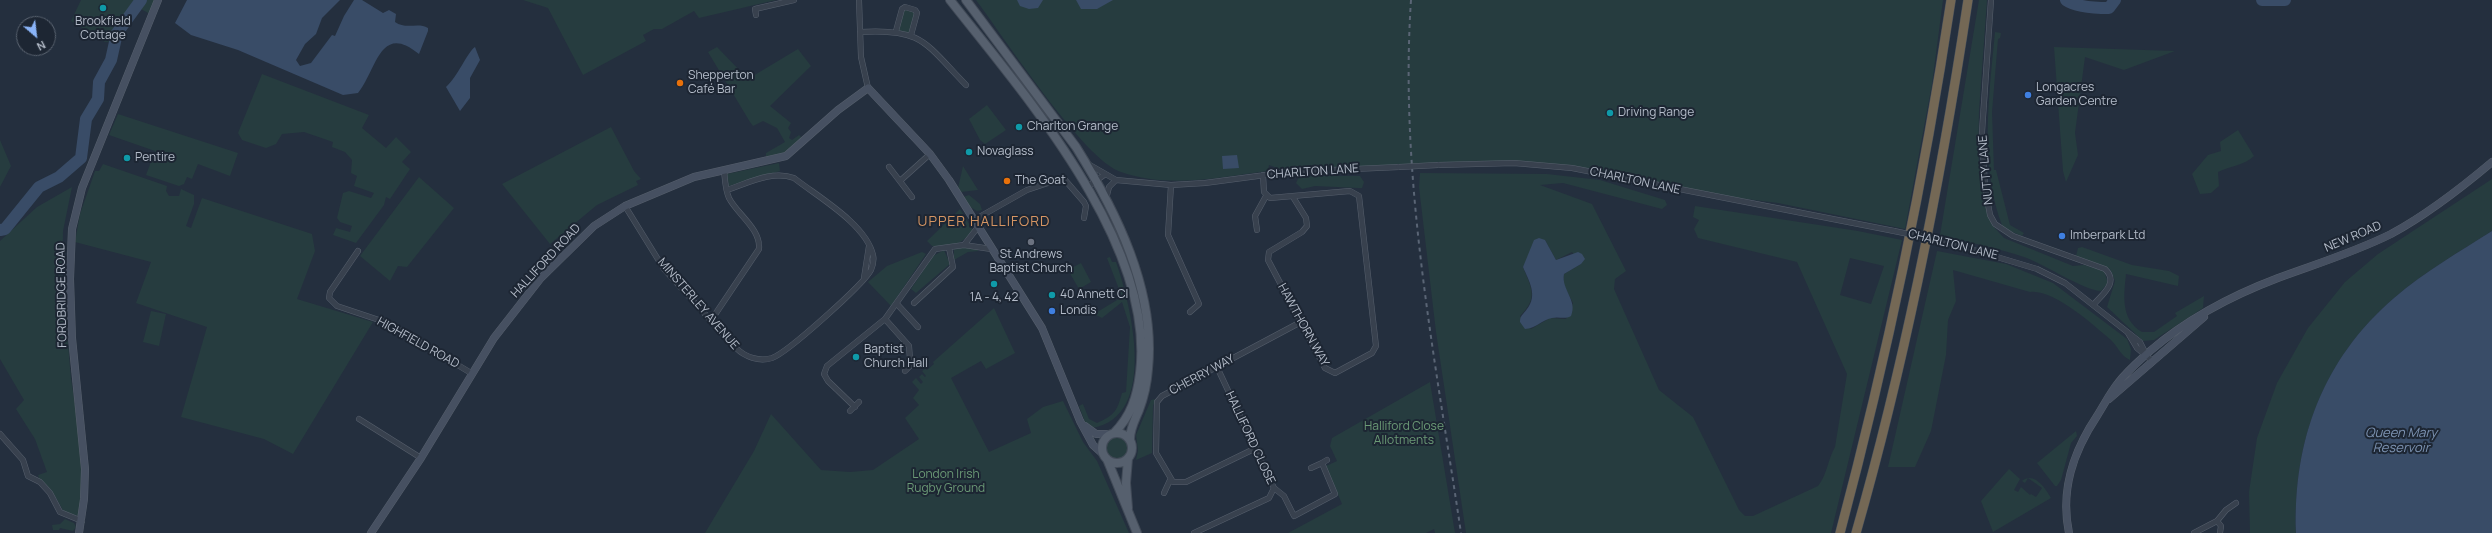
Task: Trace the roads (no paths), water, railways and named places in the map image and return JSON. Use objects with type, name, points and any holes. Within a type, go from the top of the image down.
[{"type":"highway","points":[[1840,533],[1862,451],[1900,288],[1920,188],[1951,0]]},
{"type":"highway","points":[[1856,533],[1895,386],[1932,219],[1968,0]]},
{"type":"main road","points":[[950,0],[1047,126],[1092,196],[1118,247],[1136,304],[1141,338],[1141,367],[1135,399],[1128,416],[1102,446],[1105,457],[1137,533]]},
{"type":"main road","points":[[966,0],[1087,164],[1126,243],[1142,290],[1148,323],[1147,380],[1142,401],[1130,432],[1130,439],[1133,447],[1128,459],[1128,510]]},
{"type":"main road","points":[[1112,433],[1124,434],[1130,439]]},
{"type":"main road","points":[[1105,457],[1117,463],[1128,459]]},
{"type":"street","name":"FORDBRIDGE ROAD","points":[[79,533],[82,521],[85,469],[72,338],[70,279],[72,230],[82,188],[158,0]]},
{"type":"street","points":[[756,15],[755,9],[794,0]]},
{"type":"street","points":[[859,0],[861,57],[868,88],[930,154],[976,224],[1049,341],[1080,421],[1093,445],[1105,457]]},
{"type":"street","name":"NUTTY LANE","points":[[1991,0],[1982,132],[1985,187],[1990,215],[1995,224],[2013,236],[2105,268],[2111,278],[2110,285],[2094,304]]},
{"type":"street","points":[[896,31],[902,9],[905,7],[915,10],[917,13],[911,35]]},
{"type":"street","points":[[860,32],[896,31],[911,35],[930,46],[966,85]]},
{"type":"street","name":"HALLIFORD ROAD","points":[[371,533],[421,458],[494,338],[540,279],[594,226],[625,206],[694,177],[786,156],[838,110],[868,88]]},
{"type":"street","points":[[900,181],[930,154]]},
{"type":"street","name":"NEW ROAD","points":[[2069,533],[2066,519],[2065,494],[2071,468],[2080,443],[2118,383],[2149,357],[2177,329],[2256,287],[2353,251],[2390,234],[2426,214],[2492,162]]},
{"type":"street","name":"CHARLTON LANE","points":[[1087,164],[1104,175],[1116,180],[1171,185],[1205,184],[1288,172],[1438,164],[1514,163],[1572,168],[1947,242],[2037,269],[2065,283],[2094,304],[2144,346],[2149,357]]},
{"type":"street","points":[[888,167],[912,197]]},
{"type":"street","points":[[712,319],[759,249],[758,239],[731,202],[726,190],[724,170]]},
{"type":"street","name":"MINSTERLEY AVENUE","points":[[625,206],[664,269],[712,319],[740,352],[757,359],[771,358],[786,351],[864,279],[871,270],[873,262],[869,244],[859,229],[794,178],[785,174],[774,175],[726,190]]},
{"type":"street","points":[[1092,196],[1089,186],[1104,175]]},
{"type":"street","points":[[1257,230],[1255,216],[1266,196],[1263,188],[1263,175]]},
{"type":"street","points":[[964,245],[976,224],[1027,190],[1060,179],[1065,180],[1084,202],[1086,206],[1084,218]]},
{"type":"street","points":[[1106,202],[1109,187],[1116,180]]},
{"type":"street","points":[[1171,185],[1167,230],[1199,304],[1190,312]]},
{"type":"street","name":"HAWTHORN WAY","points":[[1266,196],[1276,199],[1293,197],[1350,191],[1359,196],[1375,350],[1339,372],[1331,372],[1325,368],[1300,323],[1267,256],[1273,248],[1302,232],[1307,226],[1306,218],[1293,197]]},
{"type":"street","points":[[855,407],[828,381],[824,374],[827,366],[885,319],[935,249],[964,245],[991,249]]},
{"type":"street","points":[[914,303],[953,267],[949,248]]},
{"type":"street","name":"HIGHFIELD ROAD","points":[[358,251],[330,292],[329,298],[331,302],[337,306],[388,323],[472,373]]},
{"type":"street","points":[[897,304],[918,327]]},
{"type":"street","points":[[885,319],[909,346],[912,364],[905,371]]},
{"type":"street","name":"CHERRY WAY","points":[[1170,480],[1156,453],[1157,402],[1162,396],[1300,323]]},
{"type":"street","name":"HALLIFORD CLOSE","points":[[1194,533],[1269,498],[1274,488],[1217,367]]},
{"type":"street","points":[[850,411],[860,402]]},
{"type":"street","points":[[359,419],[421,458]]},
{"type":"street","points":[[1080,421],[1096,434],[1112,433]]},
{"type":"street","points":[[0,434],[23,460],[28,476],[40,482],[50,493],[60,512],[82,521]]},
{"type":"street","points":[[1164,492],[1170,480],[1177,484],[1186,482],[1256,448]]},
{"type":"street","points":[[1311,468],[1328,460]]},
{"type":"street","points":[[1274,488],[1284,496],[1294,516],[1336,494],[1322,464]]},
{"type":"street","points":[[2194,533],[2217,521],[2226,510],[2236,503]]},
{"type":"street","points":[[2217,521],[2220,526],[2220,533]]},
{"type":"water","points":[[187,0],[340,0],[322,18],[316,34],[305,44],[296,60],[300,66],[311,63],[332,35],[335,36],[344,16],[354,0],[362,0],[383,13],[389,10],[396,14],[395,22],[399,24],[408,26],[424,26],[428,28],[428,31],[419,54],[406,46],[396,43],[388,46],[381,52],[358,93],[343,95],[238,50],[191,35],[175,23]]},
{"type":"water","points":[[1017,0],[1043,0],[1038,8],[1029,9],[1020,6]]},
{"type":"water","points":[[1076,0],[1113,0],[1097,9],[1081,9]]},
{"type":"water","points":[[475,47],[480,60],[470,78],[470,98],[460,111],[446,87],[454,78],[472,49]]},
{"type":"water","points":[[1237,155],[1239,168],[1223,169],[1222,156]]},
{"type":"water","name":"Queen Mary Reservoir","points":[[2492,231],[2492,533],[2296,533],[2296,499],[2300,466],[2307,434],[2317,404],[2331,375],[2348,347],[2369,322],[2405,289]]},
{"type":"water","points":[[1539,238],[1545,240],[1556,260],[1578,252],[1582,254],[1585,259],[1581,264],[1564,274],[1565,285],[1573,310],[1571,316],[1566,318],[1552,318],[1532,328],[1525,329],[1520,320],[1521,316],[1530,304],[1532,293],[1530,283],[1523,267],[1534,240]]},
{"type":"waterway","points":[[0,230],[5,229],[39,187],[59,177],[81,158],[86,119],[98,99],[99,82],[111,60],[117,33],[141,0]]},
{"type":"waterway","points":[[2066,0],[2081,6],[2109,8],[2115,0]]},
{"type":"waterway","points":[[2262,0],[2285,0]]},
{"type":"railway","points":[[1411,0],[1409,67],[1410,134],[1415,201],[1431,334],[1461,533]]},
{"type":"place","name":"Brookfield Cottage","points":[[103,8]]},
{"type":"place","name":"Shepperton Café Bar","points":[[680,83]]},
{"type":"place","name":"Longacres Garden Centre","points":[[2028,95]]},
{"type":"place","name":"Driving Range","points":[[1610,113]]},
{"type":"place","name":"Charlton Grange","points":[[1019,127]]},
{"type":"place","name":"Novaglass","points":[[969,152]]},
{"type":"place","name":"Pentire","points":[[127,158]]},
{"type":"place","name":"The Goat","points":[[1007,181]]},
{"type":"place","name":"Imberpark Ltd","points":[[2062,236]]},
{"type":"place","name":"St Andrews Baptist Church","points":[[1031,242]]},
{"type":"place","name":"1A - 4, 42","points":[[994,284]]},
{"type":"place","name":"40 Annett Cl","points":[[1052,295]]},
{"type":"place","name":"Londis","points":[[1052,311]]},
{"type":"place","name":"Baptist Church Hall","points":[[856,357]]},
{"type":"district","name":"UPPER HALLIFORD","points":[[984,222]]},
{"type":"park label","name":"Halliford Close Allotments","points":[[1404,434]]},
{"type":"park label","name":"London Irish Rugby Ground","points":[[946,482]]}]
